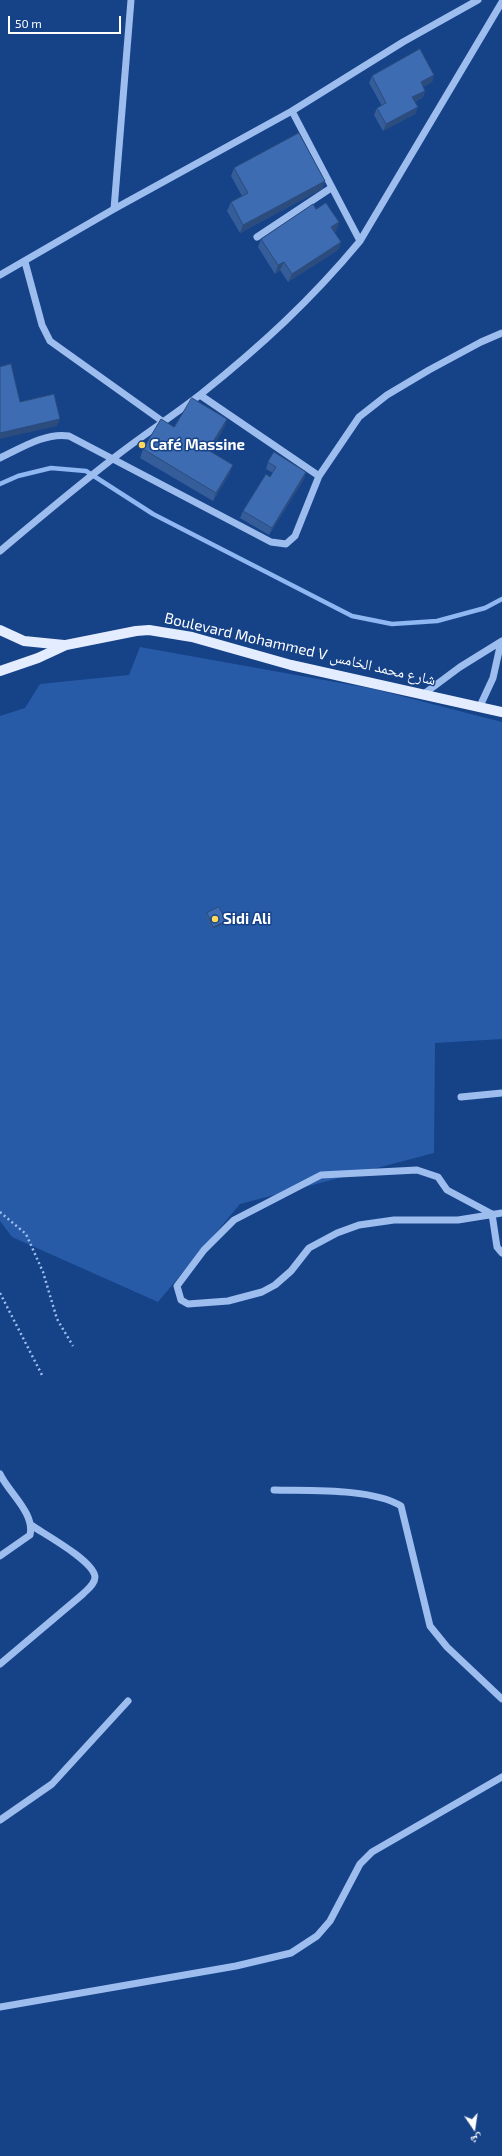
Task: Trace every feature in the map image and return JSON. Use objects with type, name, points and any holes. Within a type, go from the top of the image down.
[{"type":"main road","name":"Boulevard Mohammed V شارع محمد الخامس","points":[[0,630],[24,640],[66,645]]},
{"type":"main road","name":"Boulevard Mohammed V شارع محمد الخامس","points":[[0,671],[38,658],[66,645],[136,631],[149,630],[192,638],[291,665],[425,693],[502,712]]},
{"type":"street","points":[[114,209],[131,0]]},
{"type":"street","points":[[0,275],[25,262],[114,209],[292,111],[404,42],[478,0]]},
{"type":"street","points":[[0,551],[111,460],[162,421],[200,395],[302,307],[360,241],[502,2]]},
{"type":"street","points":[[292,111],[360,241]]},
{"type":"street","points":[[257,238],[331,188]]},
{"type":"street","points":[[25,262],[42,325],[50,341],[162,421]]},
{"type":"street","points":[[0,458],[45,438],[60,435],[69,436],[111,460],[271,542],[283,544],[289,542],[295,536],[319,476],[350,428],[371,406],[429,370],[481,342],[502,333]]},
{"type":"street","points":[[200,395],[319,476]]},
{"type":"street","points":[[0,557],[8,544]]},
{"type":"street","points":[[425,693],[460,667],[501,641]]},
{"type":"street","points":[[480,706],[493,678],[501,641]]},
{"type":"street","points":[[462,1097],[502,1093]]},
{"type":"street","points":[[492,1214],[447,1190],[438,1177],[417,1170],[321,1175],[234,1220],[204,1250],[176,1286],[181,1300],[188,1304],[228,1301],[262,1292],[275,1285],[291,1271],[308,1248],[337,1232],[359,1225],[394,1220],[458,1220],[502,1213]]},
{"type":"street","points":[[492,1214],[497,1247],[502,1254]]},
{"type":"street","points":[[0,1474],[6,1486],[27,1514],[31,1525],[30,1536],[0,1556]]},
{"type":"street","points":[[274,1490],[335,1492],[389,1499],[401,1506],[430,1626],[447,1647],[502,1699]]},
{"type":"street","points":[[0,1664],[83,1594],[94,1581],[94,1574],[86,1562],[31,1525]]},
{"type":"street","points":[[0,1820],[52,1784],[128,1701]]},
{"type":"street","points":[[0,2007],[236,1966],[291,1953],[317,1936],[330,1920],[360,1864],[372,1852],[502,1777]]},
{"type":"path","points":[[0,1212],[26,1234],[43,1272],[57,1319],[73,1346]]},
{"type":"path","points":[[0,1293],[43,1377]]},
{"type":"shaded area","points":[[140,647],[374,689],[502,722],[502,1039],[435,1043],[434,1153],[240,1204],[158,1302],[12,1237],[0,1221],[0,716],[25,708],[40,684],[129,675]]},
{"type":"building","points":[[420,49],[434,75],[421,82],[425,91],[412,97],[418,107],[386,124],[377,108],[386,103],[372,76]]},
{"type":"building","points":[[299,133],[325,181],[243,225],[231,202],[248,193],[234,168]]},
{"type":"building","points":[[326,203],[339,222],[331,227],[341,242],[292,274],[284,262],[278,265],[261,239],[313,204],[316,209]]},
{"type":"building","points":[[11,364],[20,402],[54,394],[60,419],[0,433],[0,367]]},
{"type":"building","points":[[192,398],[227,419],[208,450],[233,465],[216,493],[143,449],[161,419],[174,427]]},
{"type":"building","points":[[274,452],[306,472],[272,528],[243,511],[266,474],[270,477],[276,467],[268,462]]},
{"type":"building","name":"Sidi Ali","points":[[219,907],[226,921],[213,927],[207,913]]},
{"type":"waterway","points":[[0,484],[18,476],[51,468],[86,471],[153,514],[352,616],[392,624],[437,621],[485,608],[502,599]]},
{"type":"place","name":"Café Massine","points":[[142,445]]},
{"type":"place","name":"Sidi Ali","points":[[215,919]]}]
